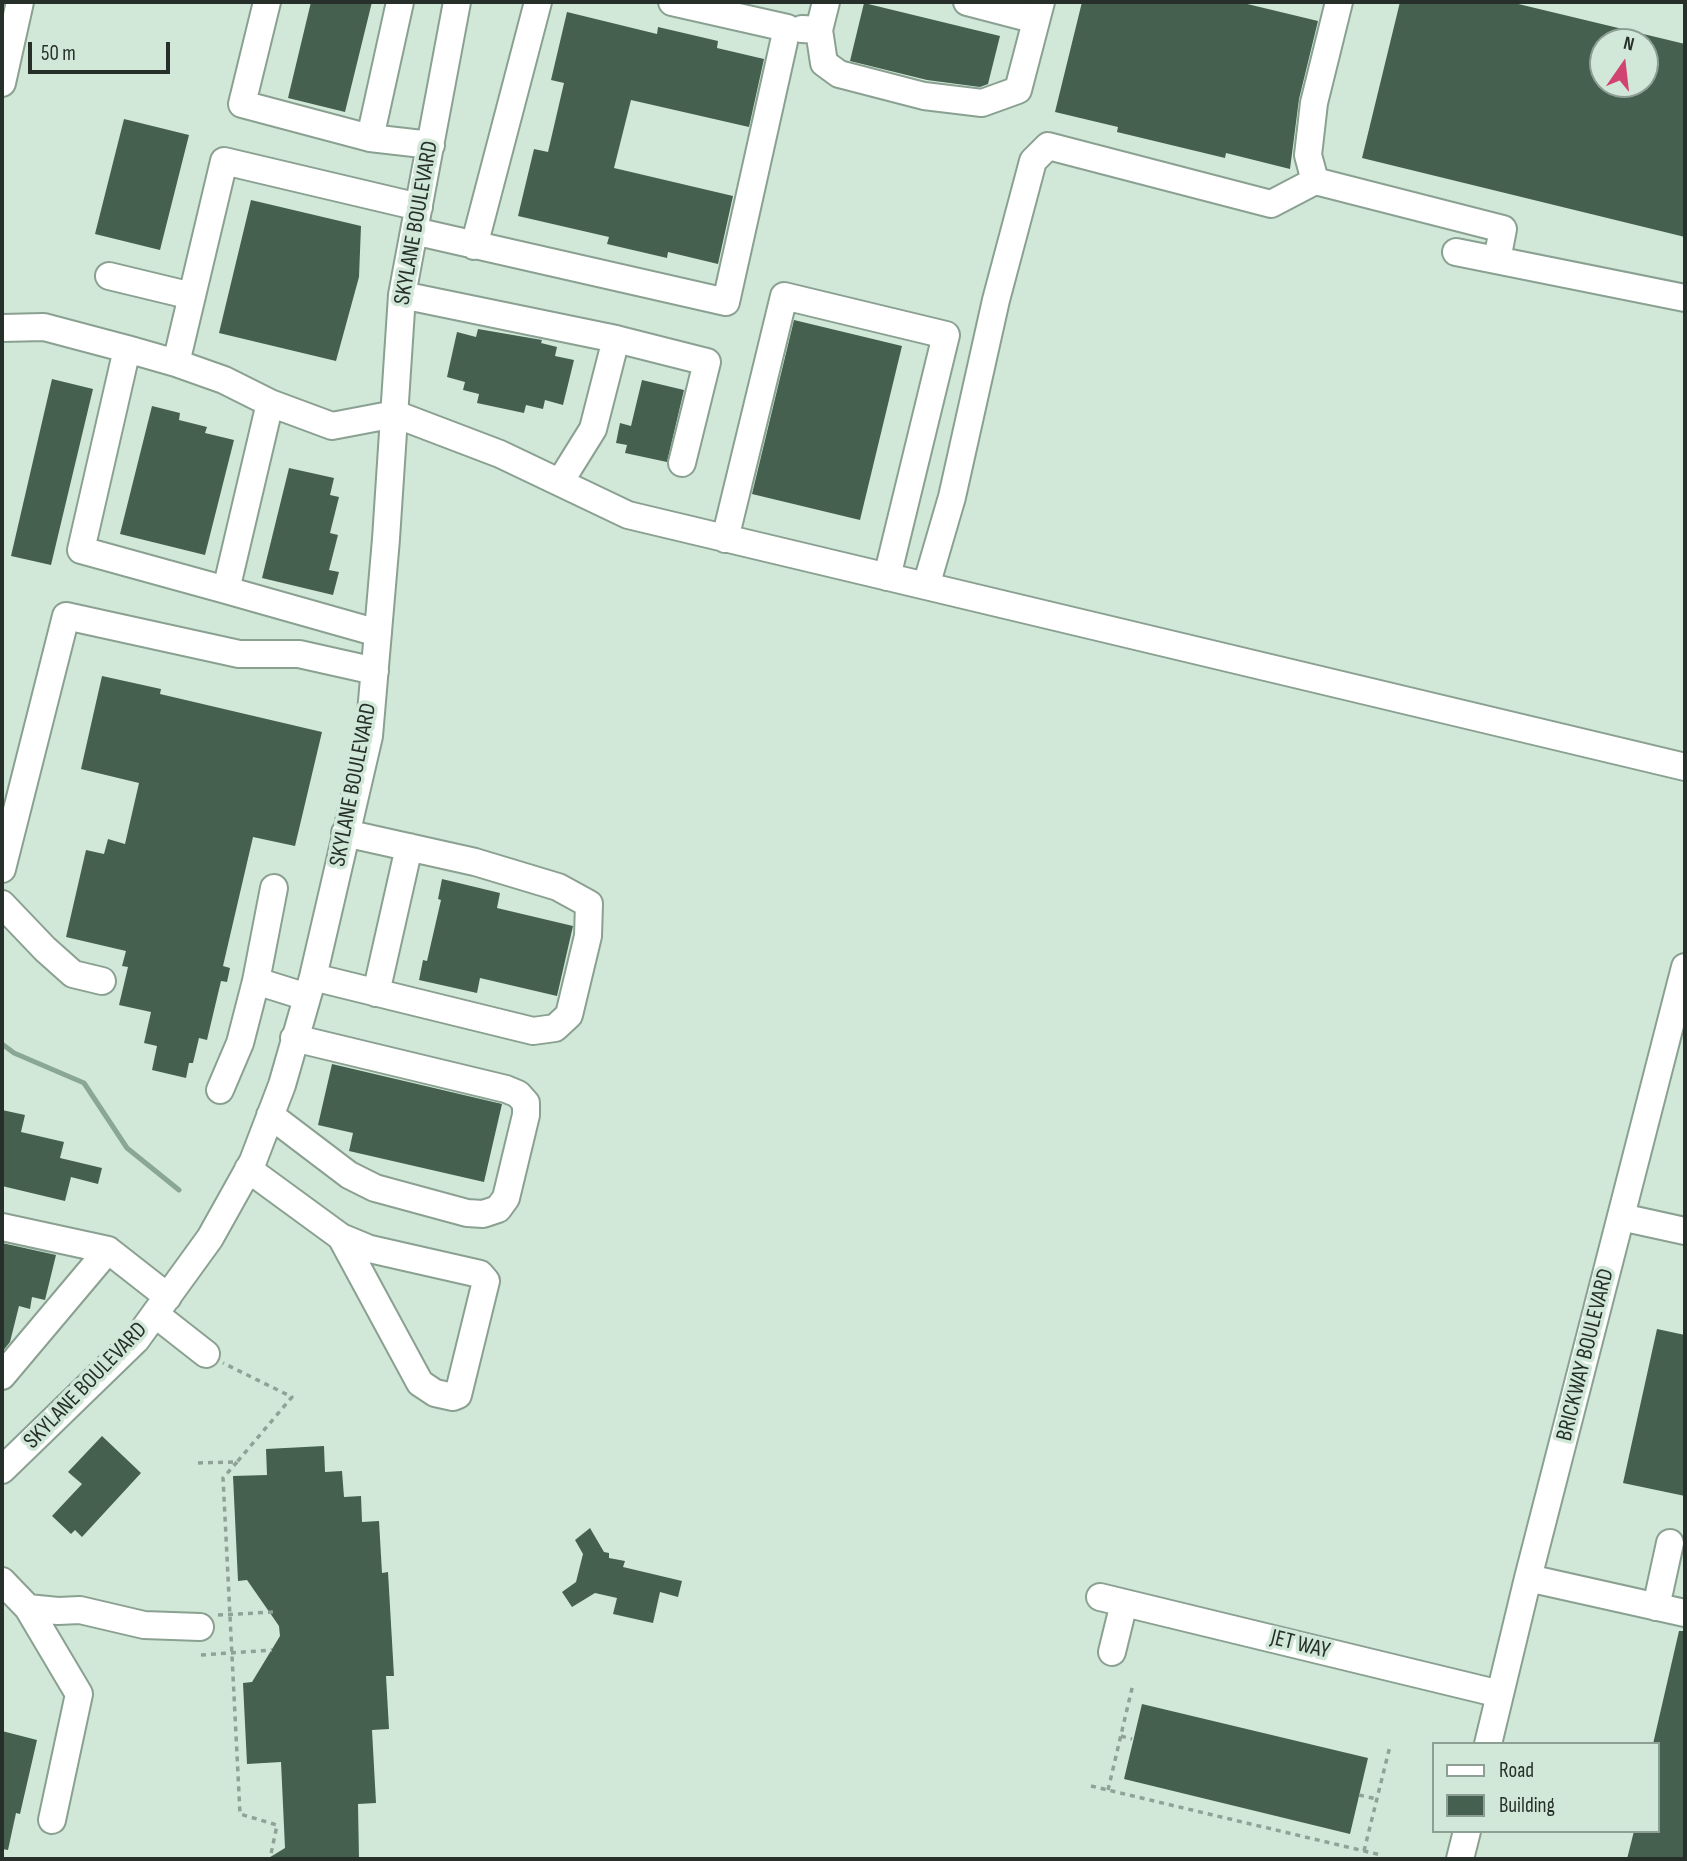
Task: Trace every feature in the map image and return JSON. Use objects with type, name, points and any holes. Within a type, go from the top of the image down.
[{"type":"street","points":[[2,83],[20,2]]},
{"type":"street","points":[[267,2],[242,104],[370,138],[431,145]]},
{"type":"street","points":[[370,138],[400,2]]},
{"type":"street","name":"SKYLANE BOULEVARD","points":[[2,1471],[136,1340],[210,1238],[248,1170],[282,1085],[310,987],[369,736],[402,295],[457,2]]},
{"type":"street","points":[[474,246],[538,2]]},
{"type":"street","points":[[671,2],[787,28],[819,30]]},
{"type":"street","points":[[826,2],[819,30],[824,63],[839,74],[924,96],[982,103],[1018,90],[1039,11],[967,2]]},
{"type":"street","points":[[1315,181],[1308,155],[1314,103],[1339,2]]},
{"type":"street","points":[[176,363],[224,161],[417,219],[474,246],[726,302],[787,28]]},
{"type":"street","points":[[926,586],[952,497],[999,288],[1033,161],[1048,146],[1271,204],[1315,181],[1503,229],[1497,260]]},
{"type":"street","points":[[1456,252],[1685,298]]},
{"type":"street","points":[[109,276],[192,296]]},
{"type":"street","points":[[402,295],[616,339],[707,362],[682,463]]},
{"type":"street","points":[[724,539],[784,296],[946,335],[887,577]]},
{"type":"street","points":[[2,328],[44,327],[176,363],[224,380],[270,403],[332,426],[395,414],[500,454],[628,515],[1685,767]]},
{"type":"street","points":[[560,482],[593,429],[616,339]]},
{"type":"street","points":[[127,349],[81,550],[378,633]]},
{"type":"street","points":[[226,590],[270,403]]},
{"type":"street","points":[[2,869],[66,616],[239,654],[299,654],[375,671]]},
{"type":"street","points":[[256,981],[376,993],[533,1031],[555,1028],[569,1015],[589,936],[589,904],[558,887],[475,862],[345,833]]},
{"type":"street","points":[[376,993],[409,847]]},
{"type":"street","points":[[220,1090],[240,1043],[256,981],[274,888]]},
{"type":"street","points":[[2,904],[45,950],[73,974],[102,981]]},
{"type":"street","name":"BRICKWAY BOULEVARD","points":[[1488,1742],[1685,967]]},
{"type":"street","points":[[270,1115],[349,1175],[375,1188],[475,1214],[498,1209],[506,1198],[526,1115],[526,1103],[518,1094],[294,1038]]},
{"type":"street","points":[[248,1170],[341,1237],[370,1249],[480,1274],[486,1281],[458,1395],[435,1393],[419,1383],[341,1237]]},
{"type":"street","points":[[1621,1217],[1685,1231]]},
{"type":"street","points":[[2,1227],[108,1250],[206,1354]]},
{"type":"street","points":[[2,1376],[108,1250]]},
{"type":"street","points":[[1656,1607],[1670,1542]]},
{"type":"street","points":[[1528,1578],[1685,1613]]},
{"type":"street","points":[[2,1581],[28,1608],[79,1694],[52,1820]]},
{"type":"street","name":"JET WAY","points":[[1112,1652],[1112,1600],[1500,1694]]},
{"type":"street","points":[[28,1608],[80,1610],[144,1625],[204,1634]]},
{"type":"street","points":[[1461,1859],[1467,1833]]},
{"type":"path","points":[[206,1354],[292,1397],[223,1478],[240,1814],[277,1825],[270,1859]]},
{"type":"path","points":[[198,1463],[237,1462]]},
{"type":"path","points":[[272,1650],[232,1653],[204,1634],[230,1615],[274,1612]]},
{"type":"path","points":[[1108,1790],[1133,1684]]},
{"type":"path","points":[[1121,1736],[1132,1739]]},
{"type":"path","points":[[1364,1851],[1390,1746]]},
{"type":"path","points":[[1091,1786],[1381,1855]]},
{"type":"path","points":[[1361,1793],[1377,1799]]},
{"type":"building","points":[[311,2],[372,2],[345,112],[288,98]]},
{"type":"building","points":[[1082,2],[1239,2],[1318,21],[1299,99],[1290,169],[1226,153],[1225,158],[1117,132],[1118,127],[1055,112]]},
{"type":"building","points":[[1400,2],[1510,2],[1618,28],[1589,28],[1589,98],[1659,98],[1659,38],[1685,44],[1685,237],[1362,158]]},
{"type":"building","points":[[864,3],[1000,36],[988,84],[980,87],[927,80],[850,61]]},
{"type":"building","points":[[567,12],[657,34],[658,27],[718,41],[717,48],[764,59],[749,127],[631,100],[614,168],[733,196],[718,264],[668,252],[667,258],[607,244],[609,237],[518,216],[534,149],[548,152],[564,83],[551,80]]},
{"type":"building","points":[[124,119],[189,135],[160,250],[95,234]]},
{"type":"building","points":[[251,200],[361,226],[359,277],[336,361],[219,333]]},
{"type":"building","points":[[794,320],[902,346],[860,520],[752,494]]},
{"type":"building","points":[[478,329],[542,340],[541,343],[557,347],[555,356],[574,360],[563,405],[545,400],[543,409],[526,405],[524,413],[477,403],[479,394],[463,390],[465,382],[447,377],[457,332],[476,337]]},
{"type":"building","points":[[52,379],[93,389],[51,565],[11,556]]},
{"type":"building","points":[[642,380],[684,390],[667,462],[625,453],[627,445],[616,443],[620,423],[631,426]]},
{"type":"building","points":[[152,406],[180,413],[179,420],[207,427],[205,433],[234,440],[205,555],[120,534]]},
{"type":"building","points":[[289,468],[334,478],[330,495],[339,497],[330,533],[338,535],[329,570],[339,572],[333,595],[262,578]]},
{"type":"building","points":[[102,676],[161,689],[160,694],[322,732],[295,846],[253,837],[223,966],[230,968],[227,982],[221,981],[207,1040],[199,1038],[186,1078],[152,1070],[157,1046],[144,1043],[151,1012],[119,1005],[128,967],[122,966],[126,951],[66,937],[86,850],[104,854],[108,839],[125,844],[139,783],[81,769]]},
{"type":"building","points":[[442,879],[500,893],[497,908],[573,926],[557,996],[480,978],[477,993],[419,980],[423,960],[427,961],[441,900],[438,899]]},
{"type":"building","points":[[332,1064],[502,1104],[484,1182],[349,1151],[353,1133],[318,1125]]},
{"type":"building","points":[[2,1110],[25,1115],[21,1132],[64,1142],[60,1158],[102,1168],[98,1184],[71,1177],[65,1201],[2,1186]]},
{"type":"building","points":[[2,1243],[56,1255],[45,1300],[32,1297],[30,1309],[19,1306],[10,1342],[2,1352]]},
{"type":"building","points":[[1657,1329],[1685,1335],[1685,1496],[1623,1483]]},
{"type":"building","points":[[102,1436],[141,1473],[82,1537],[75,1530],[71,1534],[52,1516],[82,1484],[68,1472]]},
{"type":"building","points":[[324,1446],[325,1472],[342,1471],[344,1497],[361,1496],[362,1522],[379,1521],[382,1573],[388,1572],[394,1676],[386,1676],[389,1729],[372,1730],[376,1803],[358,1804],[359,1859],[267,1859],[285,1848],[281,1762],[247,1764],[243,1683],[252,1682],[280,1636],[279,1626],[247,1580],[238,1581],[233,1476],[267,1475],[266,1449]]},
{"type":"building","points":[[590,1528],[604,1552],[609,1553],[609,1558],[625,1561],[623,1567],[682,1581],[678,1597],[660,1592],[653,1623],[613,1614],[617,1598],[595,1593],[572,1607],[562,1592],[576,1582],[583,1554],[575,1540]]},
{"type":"building","points":[[1679,1631],[1685,1631],[1685,1859],[1627,1859],[1634,1833],[1659,1833],[1659,1742],[1653,1742]]},
{"type":"building","points":[[1142,1704],[1368,1758],[1350,1834],[1124,1779]]},
{"type":"building","points":[[2,1731],[37,1740],[20,1814],[16,1813],[8,1850],[2,1849]]},
{"type":"waterway","points":[[2,1044],[14,1053],[84,1083],[127,1148],[179,1190]]}]
